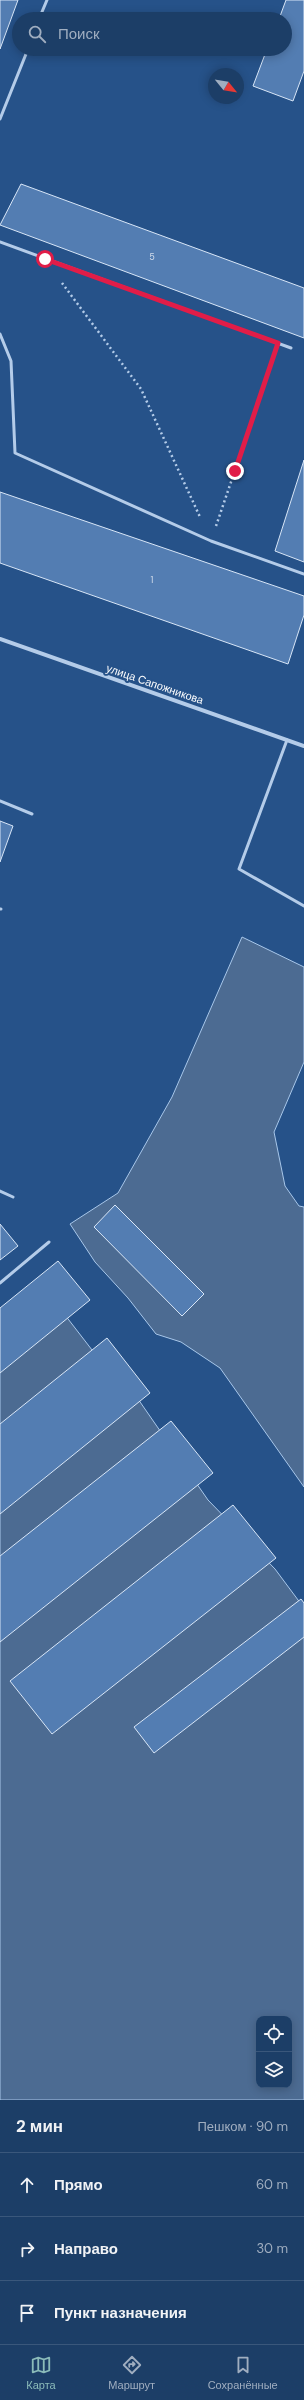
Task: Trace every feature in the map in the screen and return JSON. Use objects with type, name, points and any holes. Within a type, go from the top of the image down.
[{"type":"street","name":"улица Сапожникова","points":[[0,639],[304,746]]},
{"type":"lane","points":[[42,12],[47,0]]},
{"type":"lane","points":[[0,119],[25,56]]},
{"type":"lane","points":[[0,242],[291,348]]},
{"type":"lane","points":[[0,334],[11,361],[15,453],[211,541],[304,574]]},
{"type":"lane","points":[[287,740],[239,869],[304,906]]},
{"type":"lane","points":[[0,802],[32,814]]},
{"type":"lane","points":[[0,1191],[13,1197]]},
{"type":"lane","points":[[0,1283],[49,1242]]},
{"type":"path","points":[[45,259],[141,389],[211,541]]},
{"type":"path","points":[[211,541],[278,343]]},
{"type":"water","points":[[242,937],[304,967],[304,1062],[274,1132],[285,1186],[299,1206],[304,1207],[304,1487],[220,1368],[181,1342],[156,1334],[128,1298],[95,1262],[70,1224],[118,1193],[172,1097]]},
{"type":"water","points":[[65,1315],[126,1394],[138,1399],[208,1500],[275,1569],[304,1608],[304,2100],[0,2100],[0,1355]]},
{"type":"building","points":[[0,0],[18,0],[14,12],[12,12],[12,16],[0,49]]},
{"type":"building","points":[[286,0],[304,0],[304,71],[293,101],[253,86],[264,56],[292,56],[292,12],[282,12]]},
{"type":"building","points":[[21,184],[304,288],[304,338],[0,225]]},
{"type":"building","points":[[304,460],[304,562],[275,551]]},
{"type":"building","points":[[0,492],[304,596],[304,615],[288,664],[0,563]]},
{"type":"building","points":[[0,821],[13,826],[0,862]]},
{"type":"building","points":[[115,1205],[204,1294],[182,1316],[94,1227]]},
{"type":"building","points":[[0,1224],[18,1246],[0,1260]]},
{"type":"building","points":[[58,1261],[90,1300],[0,1373],[0,1308]]},
{"type":"building","points":[[107,1338],[150,1393],[0,1514],[0,1424]]},
{"type":"building","points":[[171,1421],[213,1473],[0,1642],[0,1556]]},
{"type":"building","points":[[233,1505],[276,1558],[52,1734],[10,1681]]},
{"type":"building","points":[[301,1599],[304,1603],[304,1637],[154,1753],[134,1727]]},
{"type":"route","points":[[45,259],[278,343],[235,471]]}]
